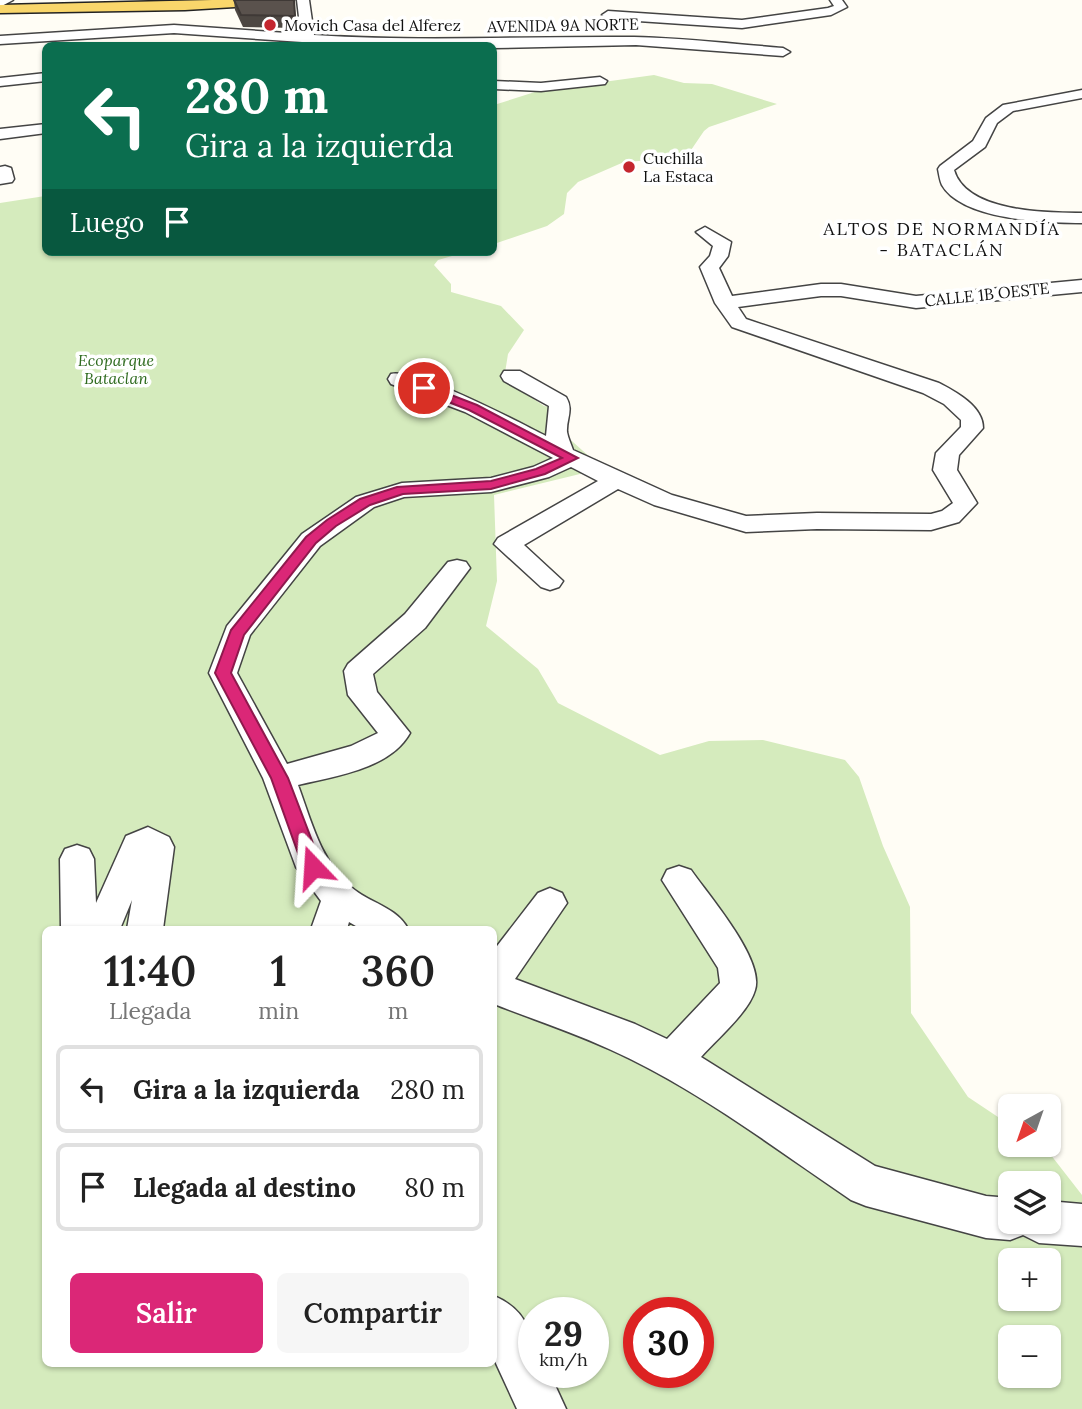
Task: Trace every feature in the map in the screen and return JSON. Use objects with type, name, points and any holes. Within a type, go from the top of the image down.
[{"type":"main road","points":[[105,7],[131,0]]},
{"type":"main road","points":[[0,9],[185,6],[286,0]]},
{"type":"street","points":[[0,3],[7,0]]},
{"type":"street","points":[[303,0],[309,41]]},
{"type":"street","points":[[575,41],[606,30],[608,15],[598,3]]},
{"type":"street","points":[[608,15],[742,24],[817,15],[839,4]]},
{"type":"street","points":[[167,42],[185,6]]},
{"type":"street","points":[[508,44],[517,26]]},
{"type":"street","points":[[0,40],[173,29],[309,41],[368,42]]},
{"type":"street","name":"AVENIDA 9A NORTE","points":[[497,45],[636,41],[783,52]]},
{"type":"street","points":[[0,82],[42,77]]},
{"type":"street","points":[[497,85],[527,87],[600,81]]},
{"type":"street","points":[[497,99],[527,87]]},
{"type":"street","points":[[1082,94],[1008,108],[991,121],[980,144],[946,169],[945,178],[951,188],[978,203],[1020,214],[1082,218]]},
{"type":"street","points":[[0,134],[42,129]]},
{"type":"street","points":[[399,379],[473,407],[617,480],[663,500],[746,524],[817,521],[931,522],[942,521],[961,510],[965,503],[945,470],[948,453],[972,428],[972,419],[952,400],[902,377],[748,329],[739,323],[725,303],[709,267],[718,259],[722,242],[705,232]]},
{"type":"street","name":"CALLE 1B OESTE","points":[[725,303],[821,290],[841,290],[916,302],[1082,286]]},
{"type":"street","points":[[512,376],[558,402],[560,406],[556,432],[567,455]]},
{"type":"street","points":[[379,926],[334,914],[279,778],[223,673],[237,633],[311,540],[365,502],[402,490],[491,485],[541,472],[567,455]]},
{"type":"street","points":[[550,581],[507,544],[617,480]]},
{"type":"street","points":[[279,778],[367,753],[391,741],[395,733],[363,695],[358,671],[415,621],[457,568]]},
{"type":"street","points":[[103,926],[138,845],[148,841],[157,847],[145,926]]},
{"type":"street","points":[[77,859],[79,926]]},
{"type":"street","points":[[673,1062],[737,990],[739,977],[734,962],[679,880]]},
{"type":"street","points":[[497,974],[550,903]]},
{"type":"street","points":[[497,989],[622,1037],[673,1062],[730,1095],[866,1185],[998,1218]]},
{"type":"street","points":[[1061,1224],[1082,1226]]},
{"type":"street","points":[[497,1322],[503,1329],[542,1409]]},
{"type":"green space","points":[[654,75],[684,83],[712,84],[777,104],[709,127],[689,153],[668,159],[624,162],[578,182],[567,193],[564,214],[547,226],[497,243],[497,104],[538,91]]},
{"type":"green space","name":"Ecoparque Bataclan","points":[[42,196],[42,256],[452,256],[438,260],[434,265],[451,284],[451,292],[501,306],[524,330],[508,354],[504,379],[544,406],[562,409],[564,434],[592,459],[584,473],[494,495],[497,581],[486,626],[538,669],[558,703],[660,755],[709,741],[763,740],[845,760],[859,777],[883,846],[910,907],[911,1013],[968,1097],[998,1117],[998,1157],[1052,1157],[1082,1195],[1082,1409],[0,1409],[0,203]]},
{"type":"building","points":[[234,0],[294,0],[295,16],[241,15]]},
{"type":"place","name":"Movich Casa del Alferez","points":[[270,25]]},
{"type":"place","name":"Cuchilla La Estaca","points":[[629,167]]},
{"type":"district","name":"ALTOS DE NORMANDÍA - BATACLÁN","points":[[942,238]]},
{"type":"route","points":[[313,867],[279,778],[223,673],[237,633],[311,540],[365,502],[402,490],[491,485],[541,472],[572,458],[473,407],[424,388]]}]
